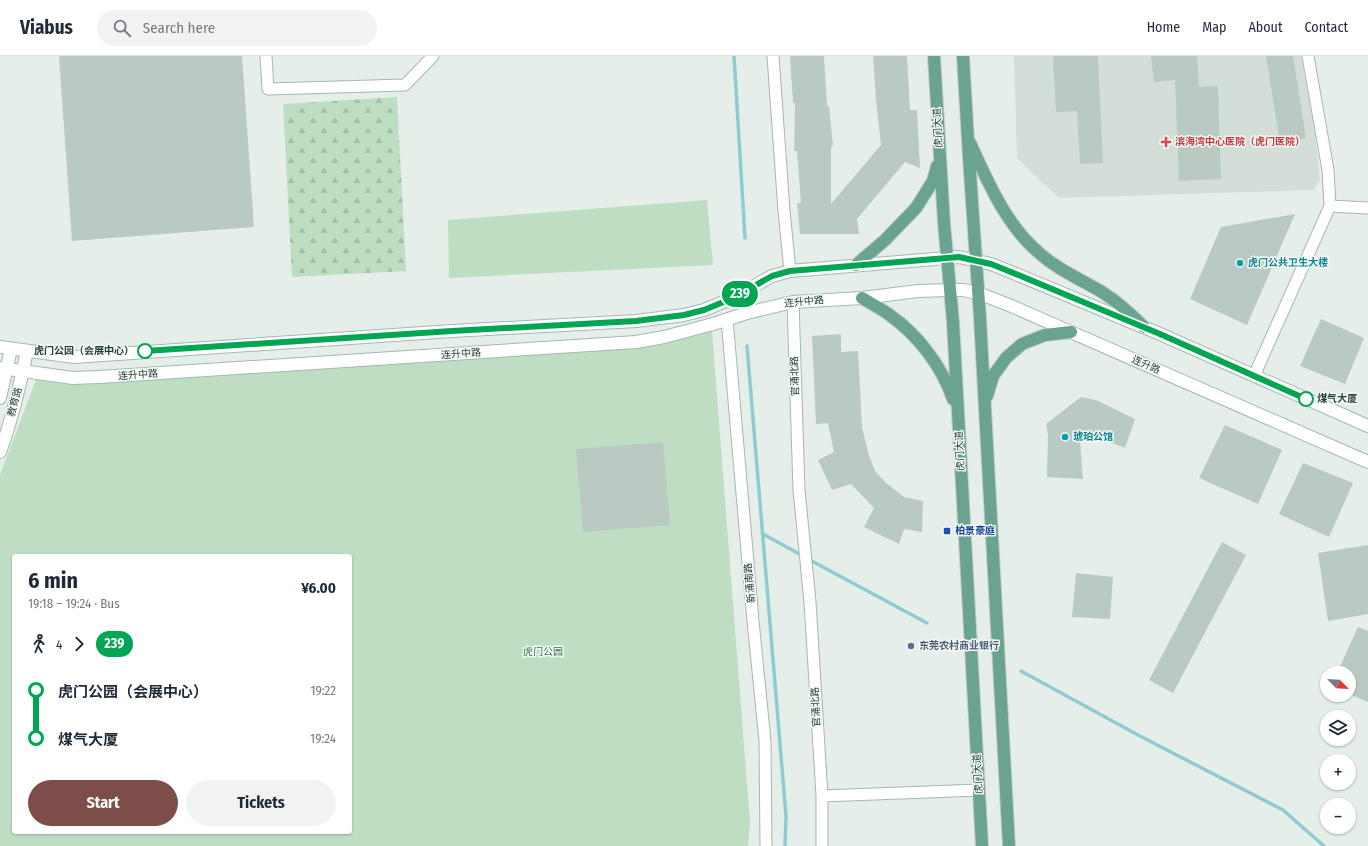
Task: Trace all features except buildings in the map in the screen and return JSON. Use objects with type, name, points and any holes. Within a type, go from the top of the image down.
[{"type":"main road","name":"虎门大道","points":[[934,56],[946,257],[953,322],[982,846]]},
{"type":"main road","points":[[963,56],[1009,846]]},
{"type":"main road","points":[[968,136],[984,174],[1003,209],[1019,232],[1038,252],[1069,274],[1102,292],[1125,308],[1144,327]]},
{"type":"main road","points":[[856,265],[885,240],[916,208],[933,181],[940,157]]},
{"type":"main road","points":[[5,348],[74,357],[436,332],[636,321],[684,315],[704,310],[733,298],[772,276],[790,271],[959,257],[991,264],[1011,272],[1144,327],[1368,426]]},
{"type":"main road","name":"连升路","points":[[918,291],[963,290],[978,293],[1009,305],[1368,462]]},
{"type":"main road","name":"连升中路","points":[[3,369],[73,378],[99,377],[636,342],[664,337],[747,313],[793,302],[862,298],[918,291]]},
{"type":"main road","points":[[862,298],[892,316],[915,336],[933,359],[948,386],[958,416]]},
{"type":"main road","points":[[984,405],[993,376],[1006,358],[1022,344],[1045,335],[1071,332]]},
{"type":"main road","name":"教育路","points":[[0,398],[5,348]]},
{"type":"main road","name":"教育路","points":[[0,452],[7,435],[27,351]]},
{"type":"street","points":[[266,56],[268,89],[405,85],[432,56]]},
{"type":"street","points":[[773,56],[784,211],[790,271]]},
{"type":"street","points":[[1254,376],[1330,206],[1328,170],[1308,56]]},
{"type":"street","points":[[1330,206],[1368,208]]},
{"type":"street","name":"官涌北路","points":[[793,302],[799,490],[808,569],[822,796],[822,846]]},
{"type":"street","name":"新涌南路","points":[[727,319],[752,613],[765,741],[766,846]]},
{"type":"street","points":[[822,796],[979,790]]},
{"type":"shaded area","name":"滨海湾中心医院（虎门医院）","points":[[1014,56],[1301,56],[1314,126],[1320,180],[1314,190],[1059,198],[1017,158]]},
{"type":"green space","points":[[397,97],[406,271],[292,277],[283,104]]},
{"type":"green space","points":[[707,200],[713,265],[449,278],[448,220]]},
{"type":"green space","name":"虎门公园","points":[[712,331],[750,823],[748,846],[0,846],[0,475],[37,377]]},
{"type":"waterway","points":[[734,56],[745,238]]},
{"type":"waterway","points":[[747,346],[786,816],[785,846]]},
{"type":"waterway","points":[[763,534],[803,556]]},
{"type":"waterway","points":[[808,559],[927,623]]},
{"type":"waterway","points":[[1021,671],[1138,735],[1283,810],[1324,846]]},
{"type":"bus line","name":"239","points":[[145,351],[452,331],[636,321],[684,315],[704,310],[733,298],[772,276],[790,271],[959,257],[991,264],[1011,272],[1160,334],[1306,399]]},
{"type":"place","name":"滨海湾中心医院（虎门医院）","points":[[1166,142]]},
{"type":"place","name":"虎门公共卫生大楼","points":[[1240,263]]},
{"type":"place","name":"虎门公园（会展中心）","points":[[145,351]]},
{"type":"place","name":"煤气大厦","points":[[1306,399]]},
{"type":"place","name":"琥珀公馆","points":[[1065,437]]},
{"type":"place","name":"柏景豪庭","points":[[947,531]]},
{"type":"place","name":"东莞农村商业银行","points":[[911,646]]}]
